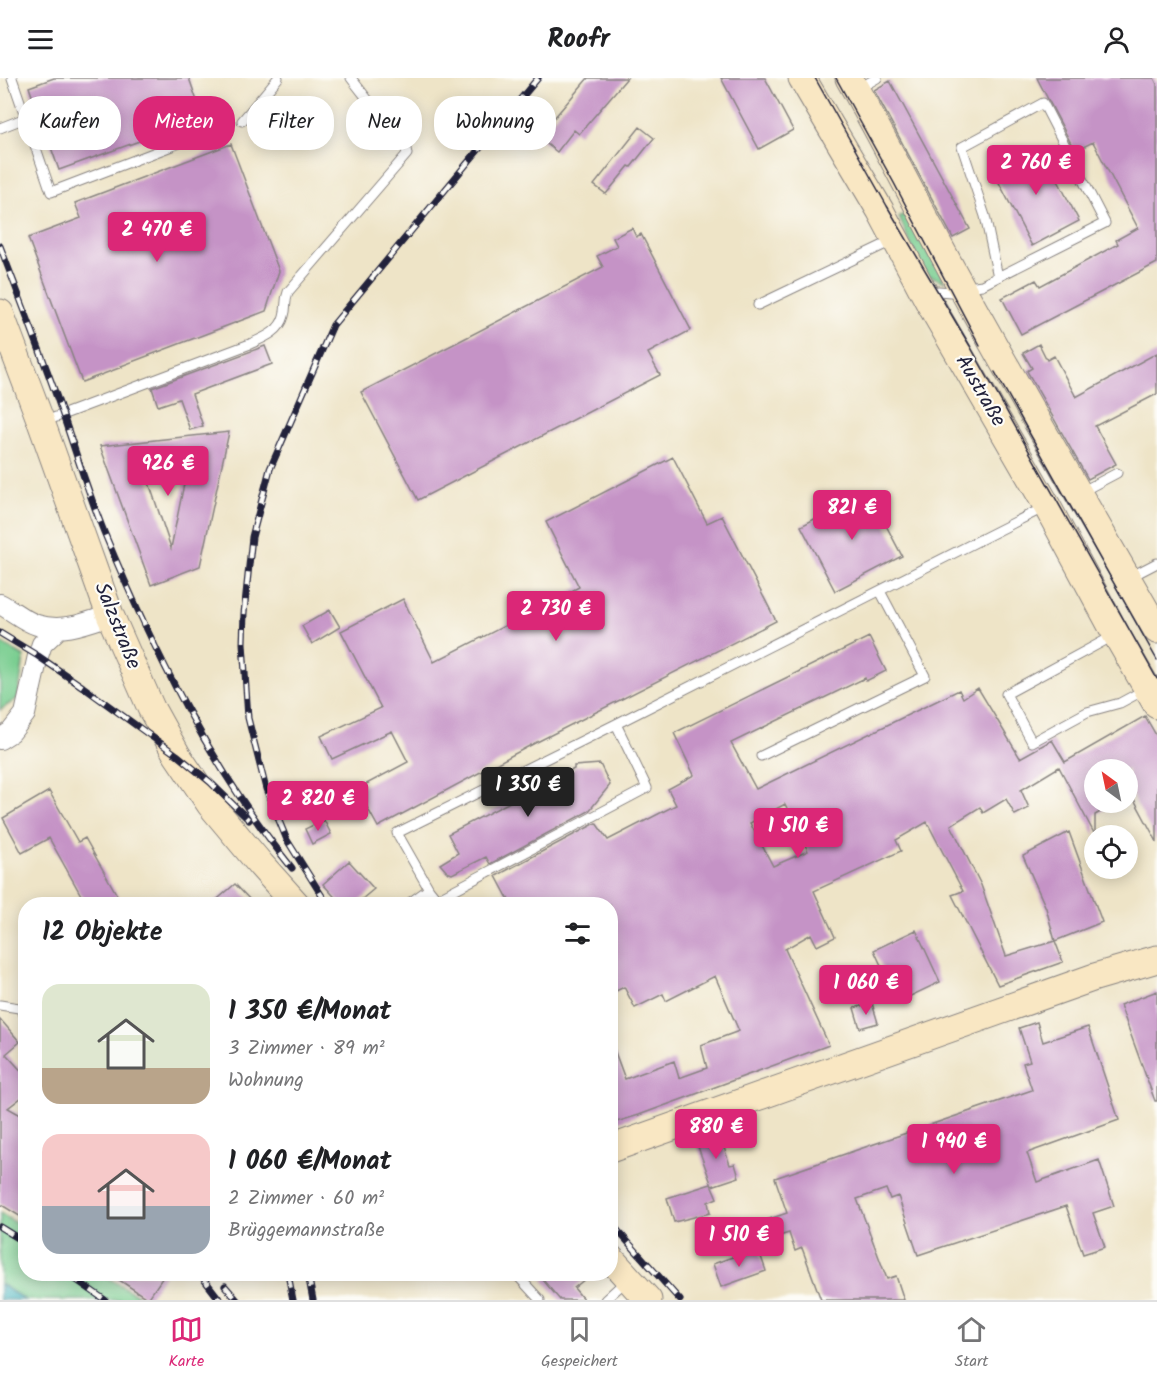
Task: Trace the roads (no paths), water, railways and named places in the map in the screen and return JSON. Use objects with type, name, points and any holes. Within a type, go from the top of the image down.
[{"type":"street","name":"Austraße","points":[[802,78],[880,210],[929,302],[1047,506],[1152,696]]},
{"type":"street","name":"Austraße","points":[[860,82],[894,160],[962,288],[1157,630]]},
{"type":"street","name":"Salzstraße","points":[[0,314],[110,615],[151,708],[177,755],[210,804],[290,897]]},
{"type":"street","points":[[0,604],[36,625],[58,629],[110,615]]},
{"type":"street","points":[[0,739],[11,732],[26,714],[42,644],[58,629]]},
{"type":"street","points":[[1095,977],[1157,949]]},
{"type":"street","points":[[618,1146],[1095,977],[1157,959]]},
{"type":"street","points":[[618,1267],[648,1300]]},
{"type":"lane","points":[[12,78],[18,96]]},
{"type":"lane","points":[[242,121],[278,78]]},
{"type":"lane","points":[[41,422],[250,344],[270,335],[280,326],[284,317],[288,292],[406,154],[406,149],[351,78]]},
{"type":"lane","points":[[929,302],[938,291],[951,292],[982,285],[998,277],[1106,223],[1043,103],[962,147],[985,216],[998,277]]},
{"type":"lane","points":[[0,128],[18,121]]},
{"type":"lane","points":[[36,150],[51,192],[161,150]]},
{"type":"lane","points":[[758,305],[896,239]]},
{"type":"lane","points":[[1078,493],[1116,473]]},
{"type":"lane","points":[[435,897],[397,833],[1047,506]]},
{"type":"lane","points":[[1127,578],[1157,563]]},
{"type":"lane","points":[[761,756],[925,676],[880,591]]},
{"type":"lane","points":[[1116,634],[1006,694],[1032,742],[1088,712],[1152,696]]},
{"type":"lane","points":[[441,897],[647,788],[616,724]]},
{"type":"lane","points":[[418,897],[429,889]]},
{"type":"lane","points":[[0,1005],[18,1008]]},
{"type":"lane","points":[[605,1300],[628,1278]]},
{"type":"lane","points":[[522,1281],[540,1300]]},
{"type":"water","points":[[0,1284],[25,1300],[0,1300]]},
{"type":"tram line","points":[[815,78],[970,346],[1157,679]]},
{"type":"tram line","points":[[836,78],[980,346]]},
{"type":"tram line","points":[[995,372],[1157,660]]},
{"type":"railway","points":[[323,897],[287,840],[266,789],[248,718],[243,643],[252,537],[270,469],[333,325],[538,78]]},
{"type":"railway","points":[[0,246],[56,395],[97,515],[143,620],[186,707],[210,749],[235,790],[292,868]]},
{"type":"railway","points":[[0,633],[83,687],[177,755],[210,782],[249,820]]},
{"type":"railway","points":[[0,1227],[18,1238]]},
{"type":"railway","points":[[618,1231],[680,1300]]},
{"type":"railway","points":[[78,1281],[105,1300]]},
{"type":"railway","points":[[205,1281],[220,1300]]},
{"type":"railway","points":[[289,1281],[293,1300]]},
{"type":"railway","points":[[309,1281],[313,1300]]},
{"type":"railway","points":[[225,1286],[237,1300]]}]
